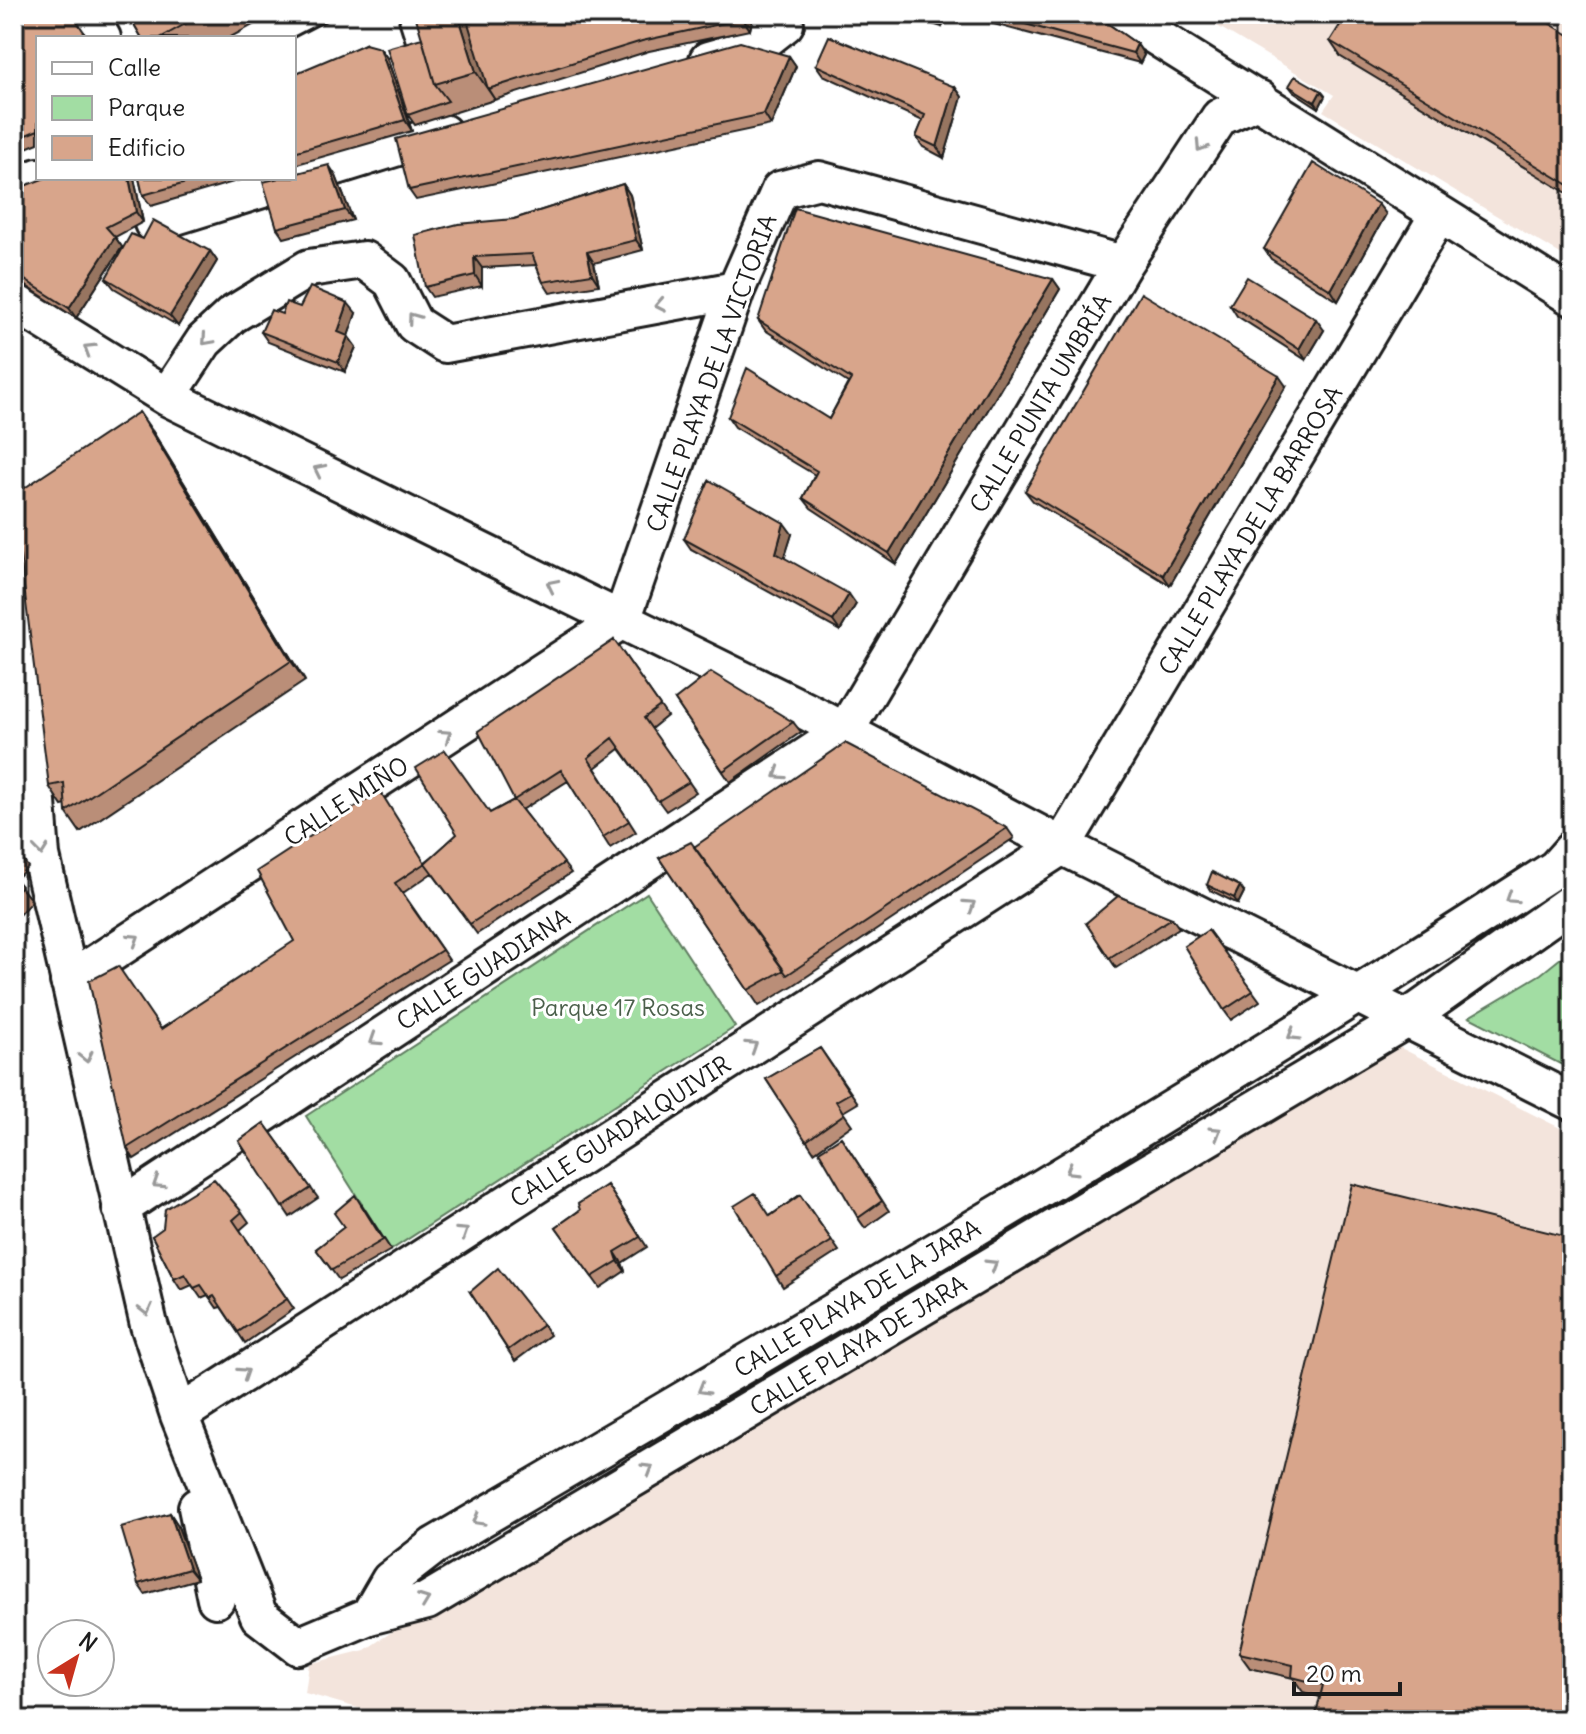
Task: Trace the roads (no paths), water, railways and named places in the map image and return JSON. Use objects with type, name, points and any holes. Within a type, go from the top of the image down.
[{"type":"street","points":[[87,14],[101,36]]},
{"type":"street","points":[[668,71],[757,46],[785,24],[750,14]]},
{"type":"street","points":[[1120,14],[1572,297]]},
{"type":"street","points":[[296,58],[379,16],[417,140]]},
{"type":"street","name":"CALLE PUNTA UMBRÍA","points":[[845,731],[1123,264],[1220,117],[1259,99]]},
{"type":"street","points":[[296,178],[476,124]]},
{"type":"street","points":[[14,187],[36,178]]},
{"type":"street","points":[[140,180],[153,223],[290,180]]},
{"type":"street","name":"CALLE PLAYA DE LA VICTORIA","points":[[622,620],[736,290],[780,190],[819,180],[1123,264]]},
{"type":"street","name":"CALLE PLAYA DE LA BARROSA","points":[[1062,846],[1439,214]]},
{"type":"street","points":[[167,397],[204,341],[232,315],[309,268],[364,260],[392,281],[414,324],[445,344],[736,290]]},
{"type":"street","points":[[14,302],[167,397],[845,731],[1062,846],[1572,1102]]},
{"type":"street","points":[[14,577],[23,728],[41,856],[149,1325],[179,1415],[216,1599]]},
{"type":"street","name":"CALLE MIÑO","points":[[69,981],[622,620]]},
{"type":"street","name":"CALLE GUADIANA","points":[[121,1208],[845,731]]},
{"type":"street","name":"CALLE GUADALQUIVIR","points":[[179,1415],[1062,846]]},
{"type":"street","name":"CALLE PLAYA DE LA JARA","points":[[369,1616],[390,1580],[434,1546],[904,1271],[1359,994],[1556,868],[1572,850]]},
{"type":"street","name":"CALLE PLAYA DE JARA","points":[[179,1415],[259,1616],[298,1646],[369,1616],[427,1601],[1407,1019],[1572,902]]},
{"type":"park label","name":"Parque 17 Rosas","points":[[618,1007]]}]
